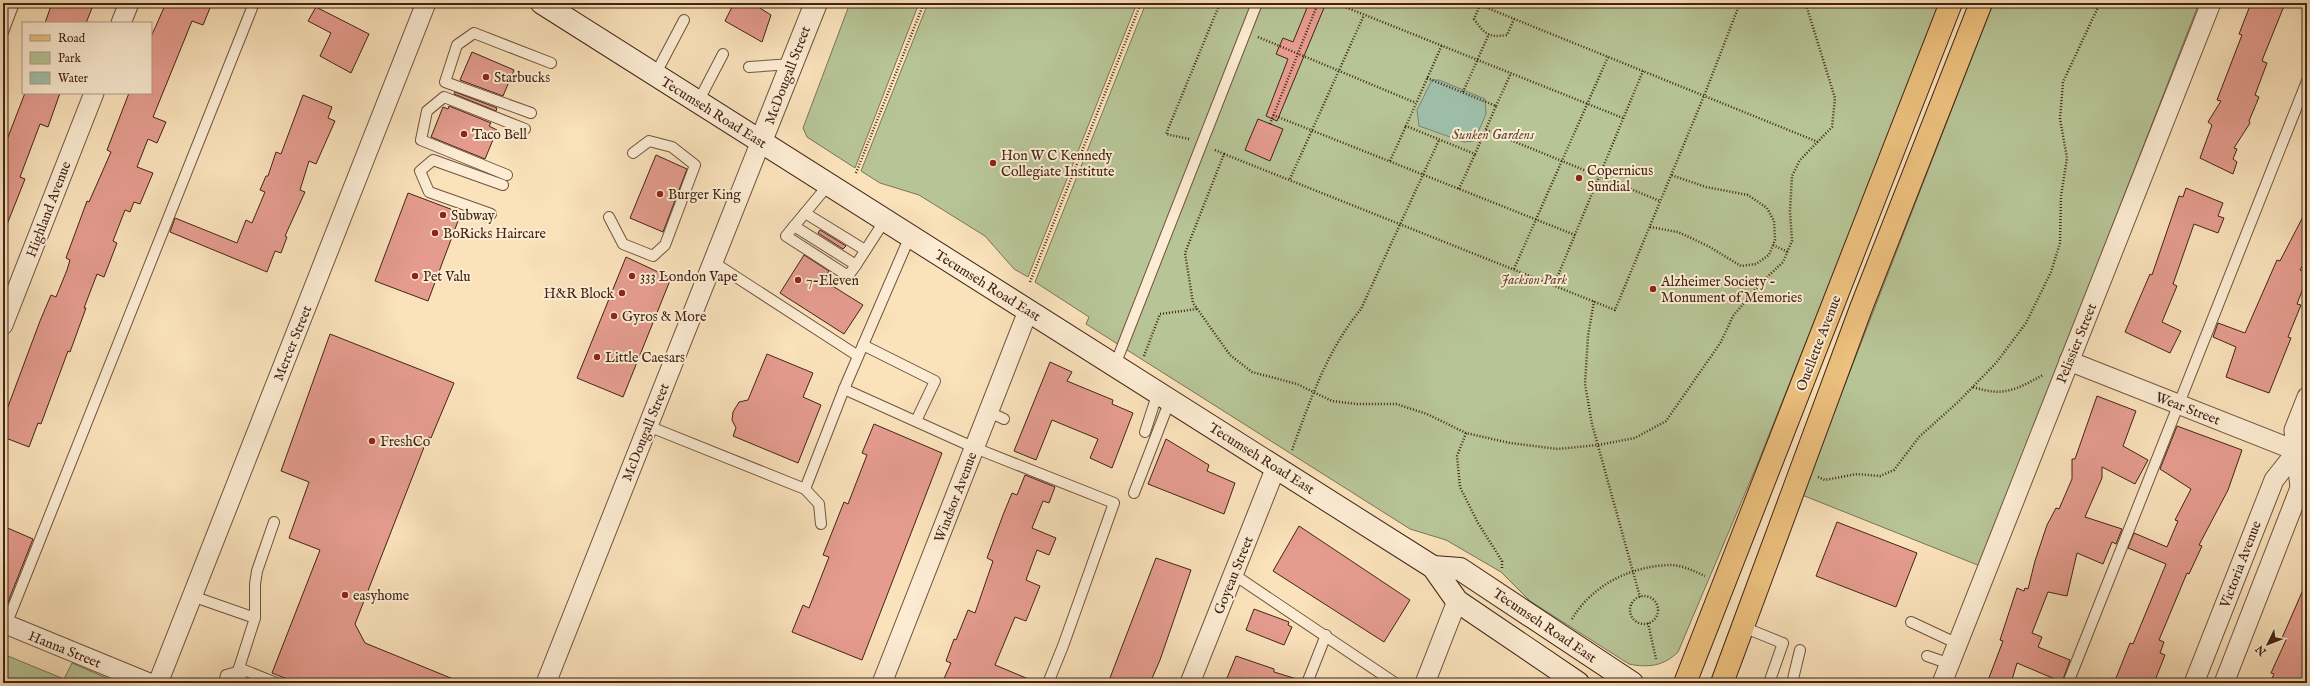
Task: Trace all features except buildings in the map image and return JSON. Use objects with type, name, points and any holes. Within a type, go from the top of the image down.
[{"type":"main road","name":"Tecumseh Road East","points":[[542,3],[830,184],[1028,311],[1276,466],[1433,567],[1457,601],[1578,683]]},
{"type":"main road","name":"McDougall Street","points":[[761,141],[816,3]]},
{"type":"main road","name":"Ouellette Avenue","points":[[1685,683],[1951,3]]},
{"type":"main road","name":"Ouellette Avenue","points":[[1722,683],[1861,308],[1981,3]]},
{"type":"main road","name":"Tecumseh Road East","points":[[1433,567],[1460,569],[1632,683]]},
{"type":"street","points":[[121,22],[129,3]]},
{"type":"street","name":"Mercer Street","points":[[158,683],[426,3]]},
{"type":"street","name":"Pelissier Street","points":[[1942,683],[2211,3]]},
{"type":"street","name":"Highland Avenue","points":[[3,325],[94,94]]},
{"type":"street","name":"McDougall Street","points":[[546,683],[761,141]]},
{"type":"street","name":"Windsor Avenue","points":[[882,683],[975,448],[996,416],[1028,311]]},
{"type":"street","name":"Wear Street","points":[[2069,361],[2179,404],[2304,450]]},
{"type":"street","name":"Victoria Avenue","points":[[2224,683],[2300,488],[2304,450],[2294,430],[2307,397]]},
{"type":"street","name":"Victoria Avenue","points":[[2194,683],[2274,480],[2304,450]]},
{"type":"street","name":"Goyeau Street","points":[[1190,683],[1276,466]]},
{"type":"street","points":[[1425,683],[1457,601]]},
{"type":"street","name":"Hanna Street","points":[[5,624],[149,683]]},
{"type":"lane","points":[[3,32],[14,3]]},
{"type":"lane","points":[[5,624],[254,3]]},
{"type":"lane","points":[[1115,365],[1257,3]]},
{"type":"lane","points":[[656,74],[684,20]]},
{"type":"lane","points":[[531,113],[445,82],[457,45],[474,34],[551,63]]},
{"type":"lane","points":[[698,102],[723,54]]},
{"type":"lane","points":[[749,67],[792,64]]},
{"type":"lane","points":[[2068,683],[2307,81]]},
{"type":"lane","points":[[507,175],[421,140],[427,111],[444,97],[525,129]]},
{"type":"lane","points":[[610,217],[623,244],[653,256],[665,245],[695,165],[672,147],[649,141],[633,153]]},
{"type":"lane","points":[[491,214],[429,192],[420,171],[433,160],[503,185]]},
{"type":"lane","points":[[830,184],[786,236],[848,276],[885,220]]},
{"type":"lane","points":[[805,213],[865,250]]},
{"type":"lane","points":[[806,488],[844,388],[910,236]]},
{"type":"lane","points":[[713,262],[858,356]]},
{"type":"lane","points":[[863,345],[935,381],[916,421]]},
{"type":"lane","points":[[844,388],[975,448],[1114,503],[1064,646],[1048,683]]},
{"type":"lane","points":[[1145,432],[1164,396]]},
{"type":"lane","points":[[1134,493],[1164,396]]},
{"type":"lane","points":[[648,426],[806,488],[819,504],[821,524]]},
{"type":"lane","points":[[241,683],[242,680],[238,670],[255,618],[255,584],[257,571],[274,522]]},
{"type":"lane","points":[[1233,574],[1326,635],[1395,683]]},
{"type":"lane","points":[[192,596],[255,618]]},
{"type":"lane","points":[[1911,622],[1958,644]]},
{"type":"lane","points":[[1743,627],[1782,643],[1770,683]]},
{"type":"lane","points":[[1307,683],[1326,635]]},
{"type":"lane","points":[[1792,683],[1800,650]]},
{"type":"lane","points":[[1928,656],[1950,664]]},
{"type":"lane","points":[[224,683],[226,675],[238,670],[276,683]]},
{"type":"path","points":[[856,173],[924,3]]},
{"type":"path","points":[[1030,282],[1141,3]]},
{"type":"path","points":[[1192,140],[1166,134],[1220,3]]},
{"type":"path","points":[[1270,124],[1318,3]]},
{"type":"path","points":[[1335,3],[1623,118]]},
{"type":"path","points":[[1475,3],[1818,142]]},
{"type":"path","points":[[1211,148],[1615,310],[1704,96],[1740,3]]},
{"type":"path","points":[[1224,154],[1185,253],[1193,303],[1230,355],[1252,372],[1297,384],[1332,401],[1357,404],[1396,404],[1427,414],[1466,433],[1510,443],[1558,449],[1598,445],[1635,438],[1666,421],[1721,342],[1733,316],[1760,284],[1783,262],[1788,252],[1792,241],[1790,211],[1792,176],[1800,160],[1832,127],[1834,98],[1807,8],[1807,3]]},
{"type":"path","points":[[1817,476],[1826,480],[1857,474],[1880,476],[1894,470],[1919,437],[1973,387],[1996,363],[2026,323],[2051,272],[2060,242],[2061,196],[2067,158],[2060,119],[2063,82],[2100,3]]},
{"type":"path","points":[[1480,5],[1474,19],[1483,32],[1495,37],[1508,35],[1514,19]]},
{"type":"path","points":[[1290,179],[1364,14]]},
{"type":"path","points":[[1463,92],[1489,34]]},
{"type":"path","points":[[1258,37],[1297,55],[1416,103]]},
{"type":"path","points":[[1390,162],[1442,45]]},
{"type":"path","points":[[1514,269],[1608,57]]},
{"type":"path","points":[[1554,285],[1643,71]]},
{"type":"path","points":[[1459,189],[1511,73]]},
{"type":"path","points":[[1427,78],[1496,106]]},
{"type":"path","points":[[1273,115],[1575,235]]},
{"type":"path","points":[[1406,126],[1475,154]]},
{"type":"path","points":[[1486,130],[1660,201]]},
{"type":"path","points":[[1292,450],[1313,392],[1344,329],[1361,310],[1439,140]]},
{"type":"path","points":[[1650,227],[1678,232],[1708,246],[1741,266],[1756,264],[1769,255],[1773,246],[1775,240],[1774,221],[1767,208],[1748,195],[1706,187],[1671,175]]},
{"type":"path","points":[[1773,246],[1788,252]]},
{"type":"path","points":[[1594,301],[1588,336],[1585,384],[1598,445],[1640,596]]},
{"type":"path","points":[[1144,356],[1160,314],[1197,309]]},
{"type":"path","points":[[1973,387],[1991,393],[2008,391],[2044,374]]},
{"type":"path","points":[[1466,433],[1457,456],[1460,487],[1478,523],[1502,561],[1502,568]]},
{"type":"path","points":[[1569,623],[1578,608],[1596,590],[1614,579],[1650,568],[1671,565],[1689,569],[1705,576]]},
{"type":"path","points":[[1640,596],[1650,597],[1656,604],[1657,613],[1648,623],[1635,621],[1630,613],[1631,604],[1640,596]]},
{"type":"path","points":[[1648,623],[1656,659]]},
{"type":"green space","points":[[850,3],[919,3],[855,168],[807,137],[803,128]]},
{"type":"green space","points":[[928,3],[1137,3],[1028,277],[1014,269],[985,236],[919,195],[880,183],[861,171]]},
{"type":"green space","name":"Jackson Park","points":[[1146,3],[1941,3],[1757,465],[1678,652],[1673,657],[1661,663],[1649,666],[1629,664],[1530,601],[1501,572],[1446,540],[1410,529],[1086,324],[1089,317],[1035,282]]},
{"type":"green space","points":[[1993,3],[2199,3],[1980,566],[1802,495]]},
{"type":"green space","points":[[3,654],[64,679],[72,663],[118,683],[3,683]]},
{"type":"water","points":[[1432,80],[1439,80],[1485,99],[1486,114],[1474,141],[1464,142],[1419,126],[1417,110]]},
{"type":"place","name":"Starbucks","points":[[486,77]]},
{"type":"place","name":"Taco Bell","points":[[464,134]]},
{"type":"place","name":"Hon W C Kennedy Collegiate Institute","points":[[993,163]]},
{"type":"place","name":"Copernicus Sundial","points":[[1579,178]]},
{"type":"place","name":"Burger King","points":[[660,194]]},
{"type":"place","name":"Subway","points":[[443,215]]},
{"type":"place","name":"BoRicks Haircare","points":[[435,233]]},
{"type":"place","name":"Pet Valu","points":[[415,276]]},
{"type":"place","name":"333 London Vape","points":[[632,276]]},
{"type":"place","name":"7-Eleven","points":[[798,280]]},
{"type":"place","name":"Alzheimer Society - Monument of Memories","points":[[1653,289]]},
{"type":"place","name":"H&R Block","points":[[622,293]]},
{"type":"place","name":"Gyros & More","points":[[614,316]]},
{"type":"place","name":"Little Caesars","points":[[597,357]]},
{"type":"place","name":"FreshCo","points":[[372,441]]},
{"type":"place","name":"easyhome","points":[[345,595]]},
{"type":"park label","name":"Sunken Gardens","points":[[1493,134]]}]
